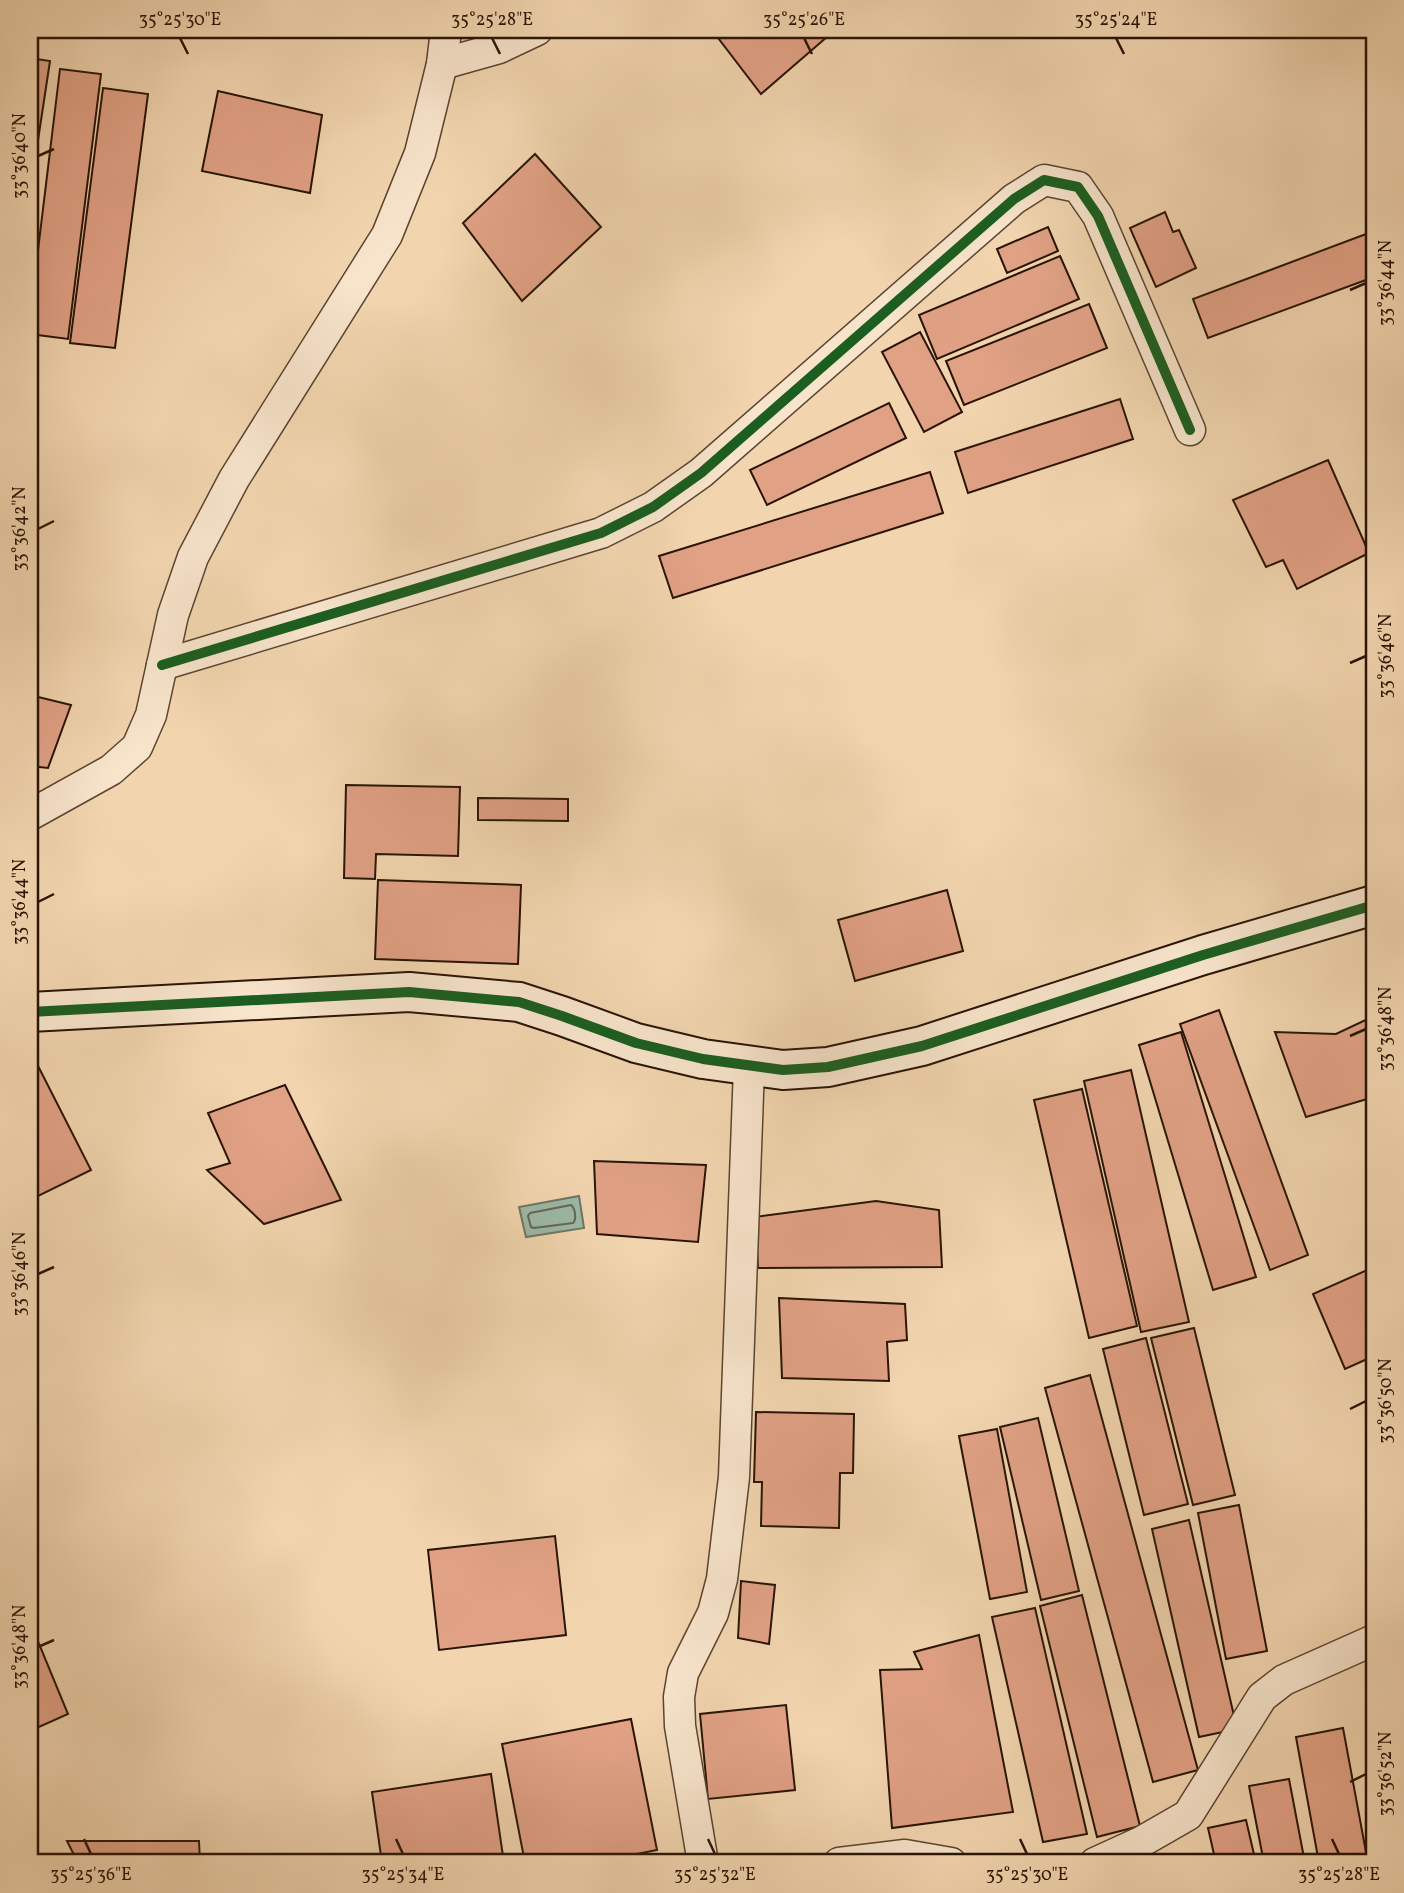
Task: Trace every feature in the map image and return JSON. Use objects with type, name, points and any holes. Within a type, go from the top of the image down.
[{"type":"street","points":[[30,815],[111,770],[137,747],[151,715],[173,615],[193,557],[234,479],[387,235],[420,153],[442,64],[446,30]]},
{"type":"street","points":[[442,64],[499,48],[537,30]]},
{"type":"street","points":[[162,665],[590,537],[653,507],[701,473],[1014,199],[1044,180],[1078,187],[1098,216],[1190,430]]},
{"type":"street","points":[[30,1012],[409,992],[519,1002],[636,1043],[703,1059],[783,1070],[828,1067],[922,1046],[1203,955],[1374,905]]},
{"type":"street","points":[[703,1863],[680,1726],[679,1697],[683,1672],[713,1613],[722,1579],[734,1477],[749,1067]]},
{"type":"street","points":[[1095,1863],[1142,1842],[1188,1815],[1262,1697],[1284,1680],[1374,1640]]},
{"type":"street","points":[[839,1863],[905,1855],[951,1863]]},
{"type":"water","points":[[579,1196],[584,1228],[526,1237],[519,1207]]},
{"type":"building","points":[[712,30],[835,30],[761,94]]},
{"type":"building","points":[[30,58],[50,61],[30,193]]},
{"type":"building","points":[[60,69],[101,74],[68,339],[30,334]]},
{"type":"building","points":[[103,88],[148,94],[115,348],[70,343]]},
{"type":"building","points":[[218,91],[322,115],[310,193],[202,171]]},
{"type":"building","points":[[535,154],[601,227],[522,301],[463,223]]},
{"type":"building","points":[[1165,212],[1173,232],[1179,230],[1196,268],[1156,287],[1130,228]]},
{"type":"building","points":[[1048,227],[1058,251],[1007,273],[997,249]]},
{"type":"building","points":[[1374,231],[1374,277],[1208,338],[1193,299]]},
{"type":"building","points":[[1060,256],[1079,299],[937,359],[919,315]]},
{"type":"building","points":[[1089,304],[1107,348],[964,405],[946,361]]},
{"type":"building","points":[[920,332],[962,412],[924,432],[882,352]]},
{"type":"building","points":[[1120,399],[1133,439],[968,493],[955,452]]},
{"type":"building","points":[[889,403],[906,438],[767,505],[750,470]]},
{"type":"building","points":[[1328,460],[1369,553],[1297,589],[1283,560],[1266,567],[1233,500]]},
{"type":"building","points":[[930,472],[943,513],[673,598],[659,556]]},
{"type":"building","points":[[30,695],[71,705],[48,768],[30,766]]},
{"type":"building","points":[[346,785],[460,787],[458,856],[376,854],[375,879],[344,878]]},
{"type":"building","points":[[478,798],[568,799],[568,821],[478,820]]},
{"type":"building","points":[[378,880],[521,885],[518,964],[375,959]]},
{"type":"building","points":[[947,890],[963,951],[855,981],[838,920]]},
{"type":"building","points":[[1219,1010],[1308,1255],[1270,1270],[1180,1024]]},
{"type":"building","points":[[1374,1016],[1374,1097],[1306,1117],[1275,1032],[1336,1034]]},
{"type":"building","points":[[1181,1032],[1256,1277],[1213,1290],[1139,1045]]},
{"type":"building","points":[[35,1060],[91,1170],[30,1200],[30,1062]]},
{"type":"building","points":[[1131,1070],[1189,1322],[1141,1332],[1084,1081]]},
{"type":"building","points":[[285,1085],[341,1200],[264,1224],[207,1170],[230,1163],[208,1113]]},
{"type":"building","points":[[1082,1089],[1137,1326],[1089,1338],[1034,1100]]},
{"type":"building","points":[[594,1161],[706,1165],[698,1242],[597,1234]]},
{"type":"building","points":[[876,1201],[939,1210],[942,1267],[758,1268],[755,1217]]},
{"type":"building","points":[[1374,1267],[1374,1356],[1345,1369],[1313,1294]]},
{"type":"building","points":[[779,1298],[905,1304],[907,1340],[887,1342],[889,1381],[782,1378]]},
{"type":"building","points":[[1194,1328],[1235,1495],[1193,1505],[1151,1338]]},
{"type":"building","points":[[1146,1338],[1188,1504],[1144,1515],[1103,1349]]},
{"type":"building","points":[[1090,1375],[1198,1770],[1153,1782],[1045,1388]]},
{"type":"building","points":[[756,1412],[854,1414],[853,1473],[840,1473],[839,1528],[761,1526],[762,1482],[754,1482]]},
{"type":"building","points":[[1038,1418],[1079,1591],[1041,1600],[1000,1427]]},
{"type":"building","points":[[997,1429],[1027,1592],[990,1599],[959,1436]]},
{"type":"building","points":[[1239,1505],[1267,1651],[1226,1659],[1198,1513]]},
{"type":"building","points":[[1189,1520],[1237,1729],[1199,1737],[1152,1529]]},
{"type":"building","points":[[555,1536],[566,1635],[439,1650],[428,1550]]},
{"type":"building","points":[[741,1581],[775,1585],[769,1644],[738,1638]]},
{"type":"building","points":[[1082,1595],[1140,1826],[1097,1837],[1040,1606]]},
{"type":"building","points":[[1035,1608],[1087,1834],[1043,1842],[992,1617]]},
{"type":"building","points":[[30,1622],[68,1714],[30,1731]]},
{"type":"building","points":[[979,1635],[1013,1812],[892,1828],[880,1670],[922,1669],[914,1652]]},
{"type":"building","points":[[1374,1704],[1374,1757],[1367,1705]]},
{"type":"building","points":[[786,1705],[795,1790],[708,1799],[700,1714]]},
{"type":"building","points":[[631,1719],[657,1850],[591,1863],[525,1863],[502,1744]]},
{"type":"building","points":[[1343,1728],[1368,1863],[1319,1863],[1296,1737]]},
{"type":"building","points":[[491,1774],[504,1863],[382,1863],[372,1792]]},
{"type":"building","points":[[1289,1779],[1305,1863],[1264,1863],[1249,1786]]},
{"type":"building","points":[[1246,1820],[1256,1863],[1216,1863],[1208,1828]]},
{"type":"building","points":[[67,1841],[199,1841],[200,1863],[78,1863]]},
{"type":"building","points":[[362,1854],[365,1863],[323,1863]]},
{"type":"building","points":[[1202,1854],[1204,1863],[1168,1861]]},
{"type":"cycle path","points":[[162,665],[601,533],[653,507],[701,473],[1014,199],[1044,180],[1078,187],[1098,216],[1190,430]]},
{"type":"cycle path","points":[[30,1012],[409,992],[519,1002],[636,1043],[703,1059],[783,1070],[828,1067],[922,1046],[1203,955],[1374,905]]}]
